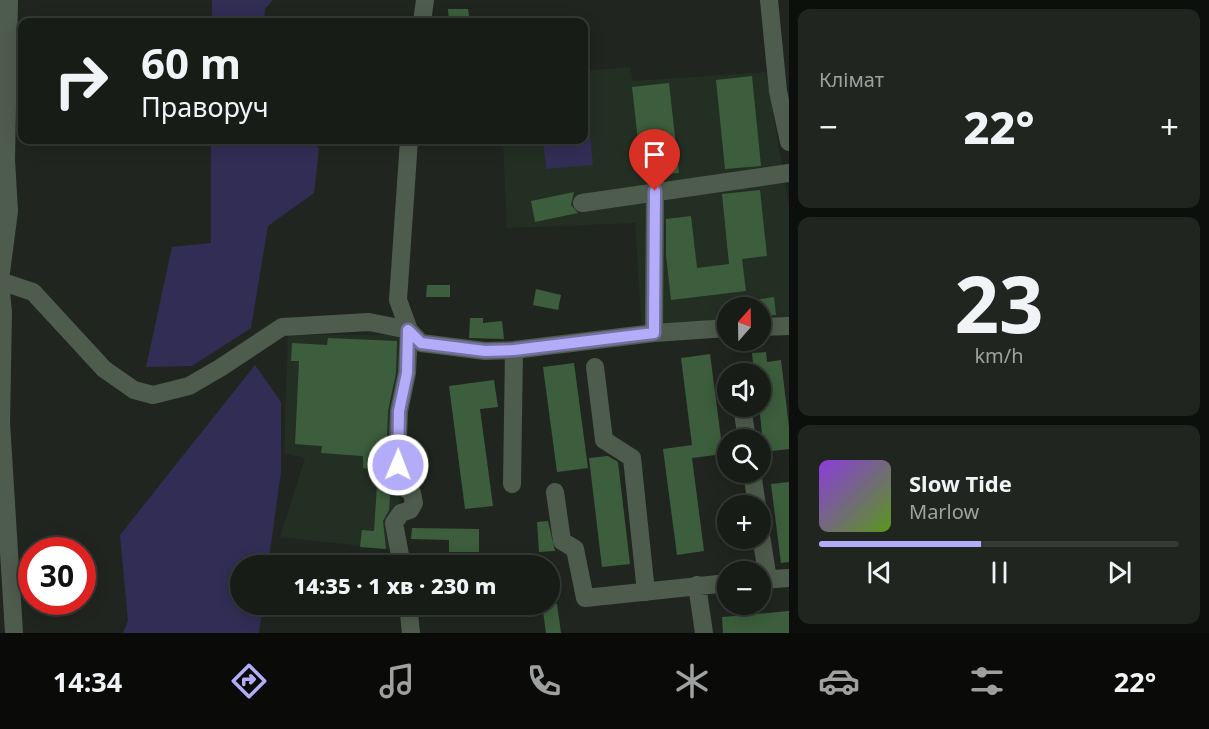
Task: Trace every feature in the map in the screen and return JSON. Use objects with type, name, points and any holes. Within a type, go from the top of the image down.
[{"type":"street","points":[[9,0],[6,160],[9,211],[0,282],[3,312],[1,422],[14,633]]},
{"type":"street","points":[[423,18],[425,0]]},
{"type":"street","points":[[769,0],[784,92],[789,142]]},
{"type":"street","points":[[400,555],[394,523],[401,513],[410,510],[414,503],[412,493],[405,488],[398,465],[399,411],[407,373],[408,330],[398,300],[409,144]]},
{"type":"street","points":[[582,203],[789,173]]},
{"type":"street","points":[[654,333],[655,191]]},
{"type":"street","points":[[0,282],[33,292],[104,369],[134,390],[153,395],[189,386],[282,327],[369,322],[408,330],[421,343],[485,351],[717,329]]},
{"type":"street","points":[[771,327],[789,326]]},
{"type":"street","points":[[512,484],[514,350]]},
{"type":"street","points":[[595,367],[604,440],[632,458],[646,592]]},
{"type":"street","points":[[555,492],[562,541],[575,549],[585,598],[717,584]]},
{"type":"street","points":[[771,579],[789,578]]},
{"type":"street","points":[[697,585],[704,633]]},
{"type":"street","points":[[409,615],[411,633]]},
{"type":"shaded area","points":[[212,0],[273,0],[265,9],[264,18],[212,18]]},
{"type":"shaded area","points":[[630,67],[633,81],[766,72],[789,206],[789,319],[771,320],[771,297],[717,297],[717,324],[642,330],[635,223],[507,228],[503,144],[588,144],[588,71]]},
{"type":"shaded area","points":[[588,115],[593,165],[546,169],[543,144],[588,144]]},
{"type":"shaded area","points":[[211,144],[312,144],[319,148],[314,193],[268,226],[251,328],[192,366],[146,367],[172,247],[211,243]]},
{"type":"shaded area","points":[[288,335],[404,335],[398,550],[280,537],[305,458],[284,453]]},
{"type":"shaded area","points":[[255,365],[281,402],[281,472],[269,555],[230,555],[230,615],[262,615],[259,633],[123,633],[128,621],[120,535]]},
{"type":"building","points":[[448,9],[468,9],[469,18],[449,18]]},
{"type":"building","points":[[752,76],[761,166],[725,169],[716,80]]},
{"type":"building","points":[[669,83],[679,173],[642,176],[632,87]]},
{"type":"building","points":[[760,190],[767,256],[742,259],[746,291],[671,300],[666,255],[666,219],[691,216],[697,268],[729,264],[722,194]]},
{"type":"building","points":[[574,192],[571,205],[578,213],[535,222],[531,201]]},
{"type":"building","points":[[427,285],[450,285],[450,297],[426,297]]},
{"type":"building","points":[[536,289],[561,295],[558,310],[533,305]]},
{"type":"building","points":[[771,297],[774,297],[776,315],[771,315]]},
{"type":"building","points":[[470,318],[483,318],[483,323],[502,321],[504,339],[469,338]]},
{"type":"building","points":[[328,338],[397,341],[396,373],[388,411],[386,465],[391,482],[389,510],[383,521],[386,549],[360,547],[362,530],[374,531],[378,470],[363,468],[363,456],[321,453],[322,446],[295,444],[299,361],[291,361],[292,343],[327,345]]},
{"type":"building","points":[[766,352],[767,362],[781,360],[789,427],[789,449],[771,451],[771,429],[762,429],[760,417],[771,417],[771,363],[753,363],[752,353]]},
{"type":"building","points":[[710,354],[720,429],[717,429],[717,455],[692,458],[704,551],[677,555],[663,449],[692,445],[681,358]]},
{"type":"building","points":[[574,363],[588,468],[557,472],[543,367]]},
{"type":"building","points":[[494,380],[498,407],[480,409],[493,506],[465,509],[449,386]]},
{"type":"building","points":[[608,456],[618,462],[630,564],[602,567],[589,458]]},
{"type":"building","points":[[789,482],[789,562],[781,563],[771,484]]},
{"type":"building","points":[[548,521],[555,551],[539,552],[537,522]]},
{"type":"building","points":[[412,528],[479,529],[479,552],[449,552],[449,540],[411,539]]},
{"type":"building","points":[[789,611],[789,633],[723,633],[722,617],[771,615],[771,613]]},
{"type":"building","points":[[544,615],[559,615],[561,633],[546,633]]},
{"type":"route","points":[[398,465],[399,411],[407,373],[408,330],[421,343],[485,351],[514,350],[654,333],[655,191]]}]
